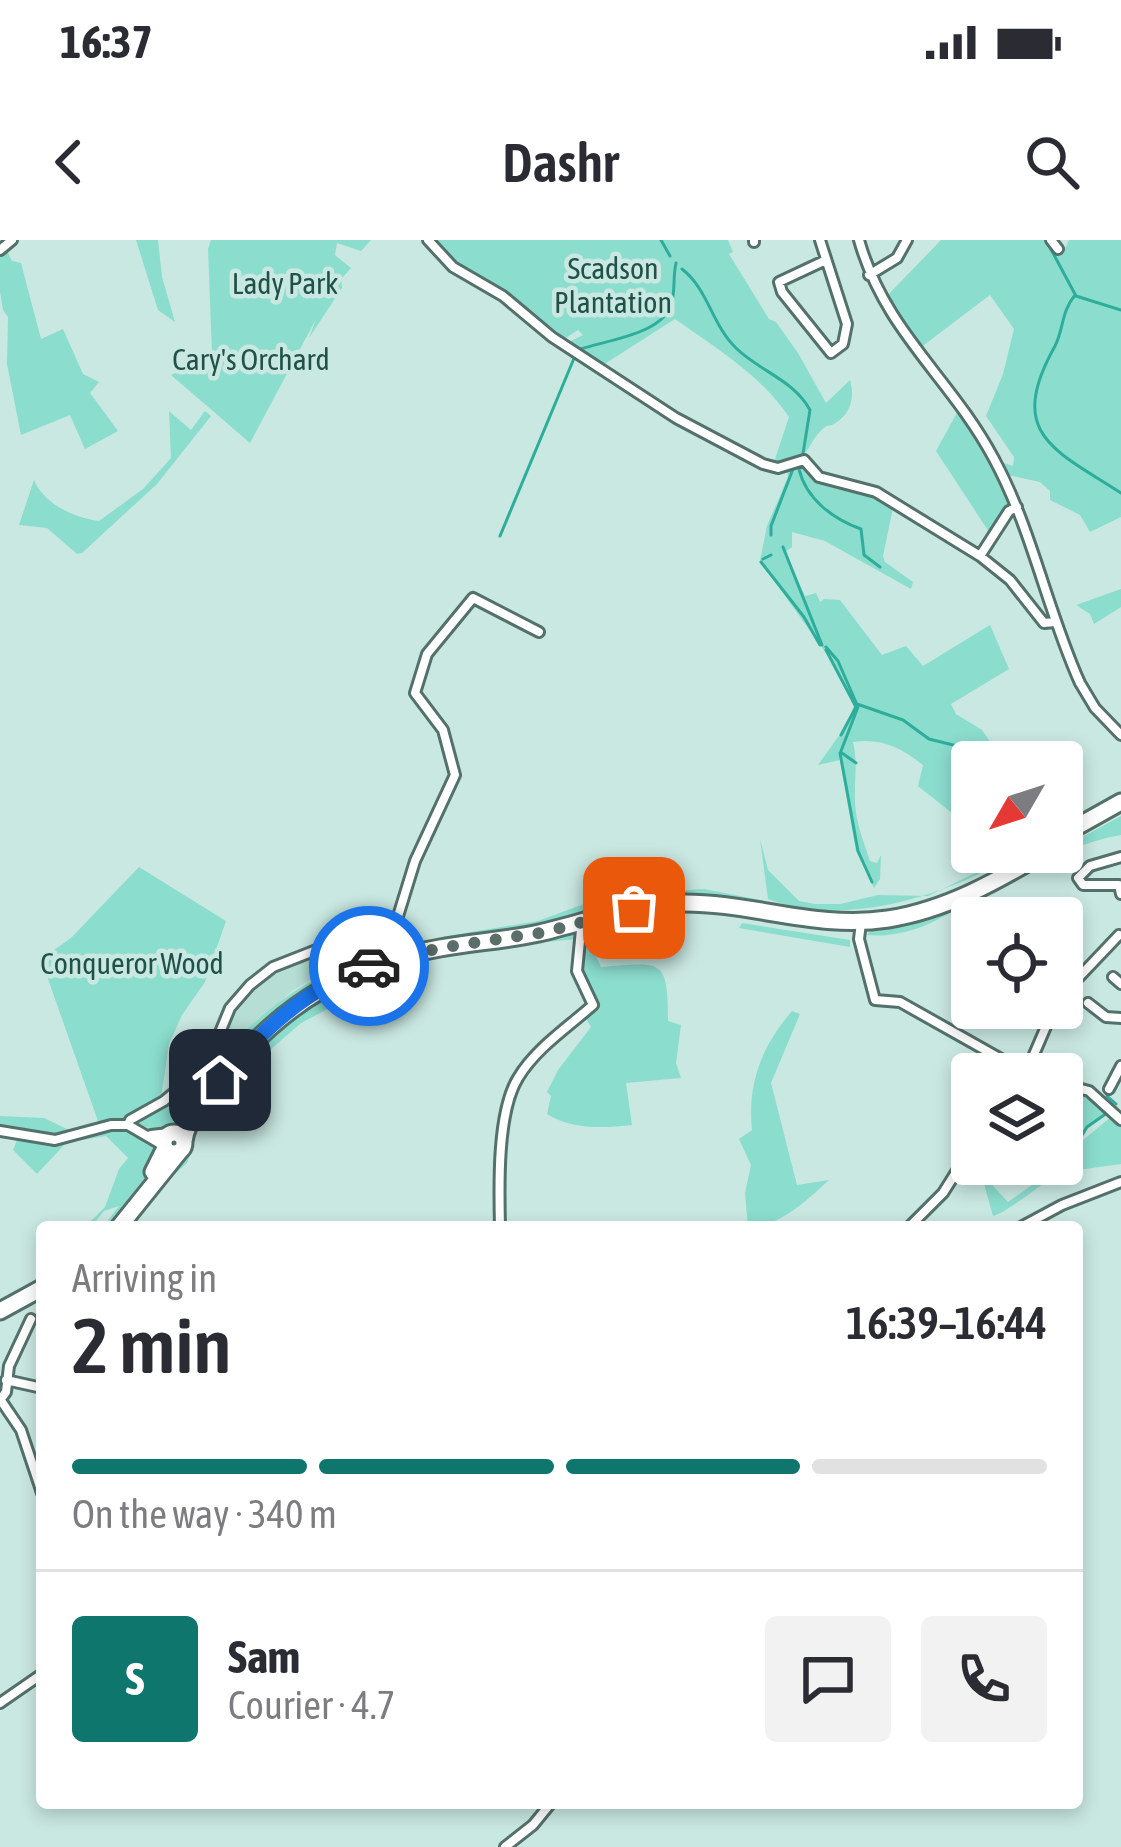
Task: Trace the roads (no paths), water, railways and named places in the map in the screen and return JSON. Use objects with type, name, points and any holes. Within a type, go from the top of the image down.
[{"type":"highway","points":[[1083,827],[1121,806]]},
{"type":"highway","points":[[118,1221],[264,1020],[313,984],[362,960],[409,947],[540,926],[660,896],[717,897],[827,914],[886,912],[951,894],[992,873]]},
{"type":"highway","points":[[172,1142],[249,1046],[282,1014],[322,987],[400,956],[576,927],[600,916],[652,905],[688,903],[826,922],[905,916],[947,904],[1006,873]]},
{"type":"highway","points":[[0,1315],[36,1295]]},
{"type":"street","points":[[0,250],[12,240]]},
{"type":"street","points":[[428,240],[461,274],[500,294],[552,338],[676,418],[763,464],[778,467],[800,460],[819,477],[862,487],[904,506],[1010,580],[1044,623],[1055,622]]},
{"type":"street","points":[[820,240],[847,324],[843,344],[831,352],[779,282],[826,260]]},
{"type":"street","points":[[859,240],[869,275],[898,326],[976,428],[1017,506],[1055,622],[1085,694],[1121,735]]},
{"type":"street","points":[[869,275],[897,258],[907,240]]},
{"type":"street","points":[[980,556],[1017,506]]},
{"type":"street","points":[[128,1125],[191,1078],[214,1047],[230,1008],[261,975],[308,951],[392,939],[415,861],[455,775],[443,730],[415,693],[427,654],[473,598],[539,632]]},
{"type":"street","points":[[1120,888],[1089,886],[1078,878],[1090,866],[1121,857]]},
{"type":"street","points":[[861,922],[860,939],[875,1000],[900,1002],[989,1053]]},
{"type":"street","points":[[500,1221],[501,1170],[512,1091],[531,1060],[593,1005],[577,971],[576,927]]},
{"type":"street","points":[[1111,944],[1120,935]]},
{"type":"street","points":[[1083,973],[1120,935]]},
{"type":"street","points":[[1088,1006],[1106,1017],[1121,1018]]},
{"type":"street","points":[[1114,1086],[1121,1066]]},
{"type":"street","points":[[1083,1089],[1121,1120]]},
{"type":"street","points":[[0,1131],[55,1139],[128,1125],[172,1142]]},
{"type":"street","points":[[915,1221],[951,1180]]},
{"type":"street","points":[[1032,1221],[1121,1182]]},
{"type":"street","points":[[31,1319],[0,1400],[21,1430],[36,1474]]},
{"type":"street","points":[[6,1380],[36,1387]]},
{"type":"street","points":[[0,1703],[36,1678]]},
{"type":"street","points":[[505,1847],[546,1809]]},
{"type":"waterway","points":[[661,240],[670,256]]},
{"type":"waterway","points":[[1046,240],[1076,296],[1121,310]]},
{"type":"waterway","points":[[581,349],[658,322],[672,302],[676,263]]},
{"type":"waterway","points":[[682,269],[736,348],[786,383],[810,410],[801,466],[793,469],[771,535]]},
{"type":"waterway","points":[[1075,295],[1041,376],[1036,420],[1057,450],[1121,493]]},
{"type":"waterway","points":[[500,536],[575,356]]},
{"type":"waterway","points":[[799,469],[822,506],[861,529],[864,555],[880,567]]},
{"type":"waterway","points":[[783,547],[822,645]]},
{"type":"waterway","points":[[763,559],[771,555]]},
{"type":"waterway","points":[[761,562],[820,645]]},
{"type":"waterway","points":[[826,647],[838,661],[858,707],[841,751]]},
{"type":"waterway","points":[[826,650],[856,707],[841,735]]},
{"type":"waterway","points":[[857,704],[903,720],[929,739],[951,744]]},
{"type":"waterway","points":[[840,753],[858,851],[872,882]]},
{"type":"waterway","points":[[842,753],[856,763]]},
{"type":"waterway","points":[[1110,1093],[1107,1096],[1116,1104]]},
{"type":"waterway","points":[[1083,1134],[1107,1113]]},
{"type":"park label","name":"Lady Park","points":[[285,284]]},
{"type":"park label","name":"Scadson Plantation","points":[[613,286]]},
{"type":"park label","name":"Cary's Orchard","points":[[251,360]]},
{"type":"park label","name":"Conqueror Wood","points":[[132,964]]}]
